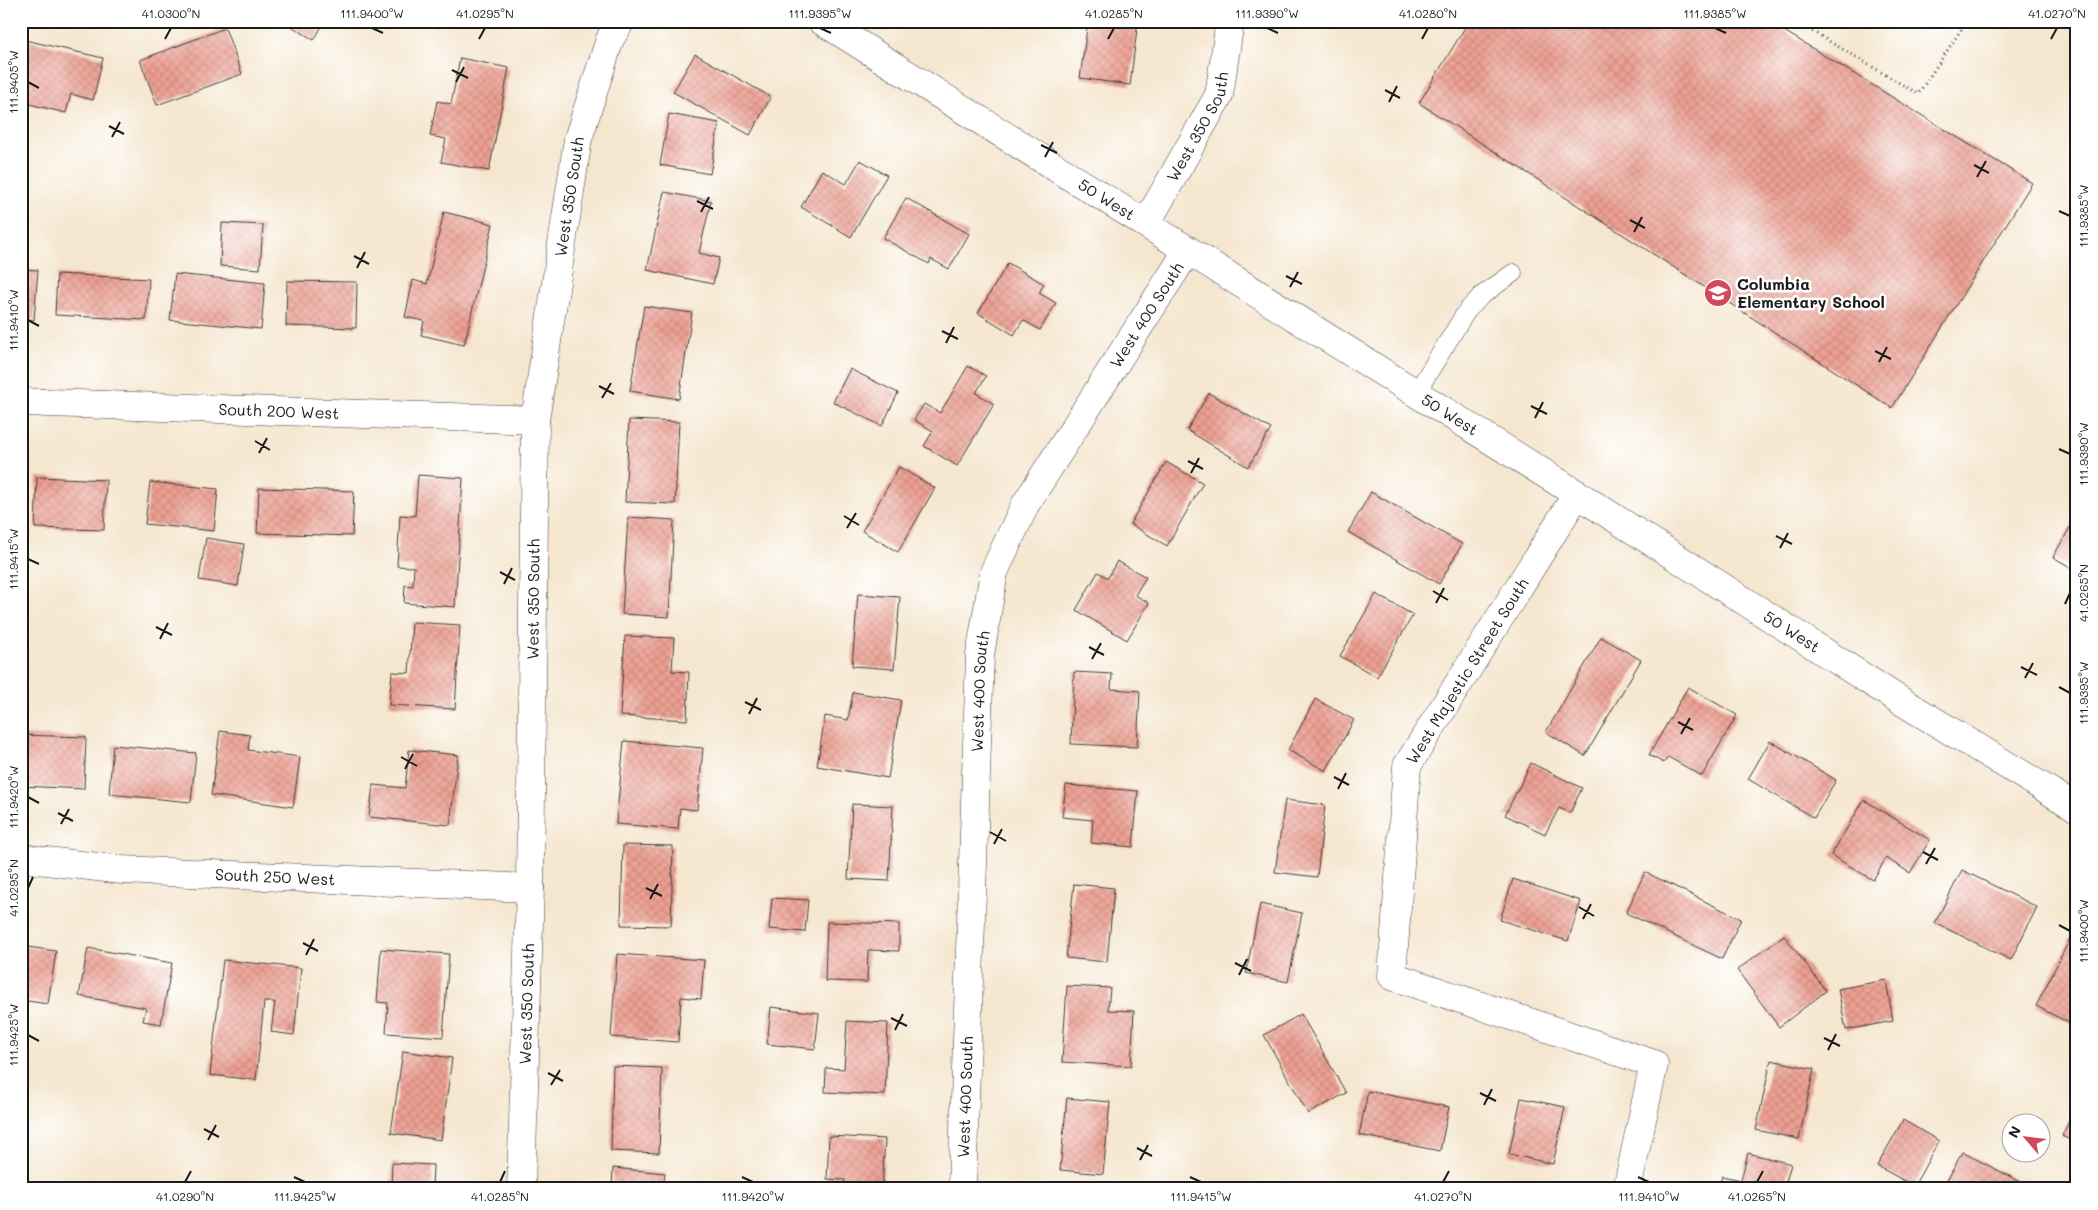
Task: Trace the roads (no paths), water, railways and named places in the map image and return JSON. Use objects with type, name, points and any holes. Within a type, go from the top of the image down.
[{"type":"street","name":"West 350 South","points":[[521,1189],[530,888],[535,420],[578,139],[610,39],[621,21]]},
{"type":"street","name":"50 West","points":[[822,21],[1577,494],[1885,690],[2077,808]]},
{"type":"street","name":"West 350 South","points":[[1146,224],[1219,95],[1230,21]]},
{"type":"street","name":"West 400 South","points":[[962,1189],[980,655],[994,572],[1025,505],[1188,250]]},
{"type":"street","name":"South 200 West","points":[[21,402],[535,420]]},
{"type":"street","name":"West Majestic Street South","points":[[1577,494],[1407,766],[1392,976],[1654,1064],[1627,1189]]},
{"type":"street","name":"South 250 West","points":[[21,858],[123,870],[530,888]]},
{"type":"lane","points":[[1416,393],[1466,312],[1481,296],[1513,273]]},
{"type":"place","name":"Columbia Elementary School","points":[[1718,293]]}]
